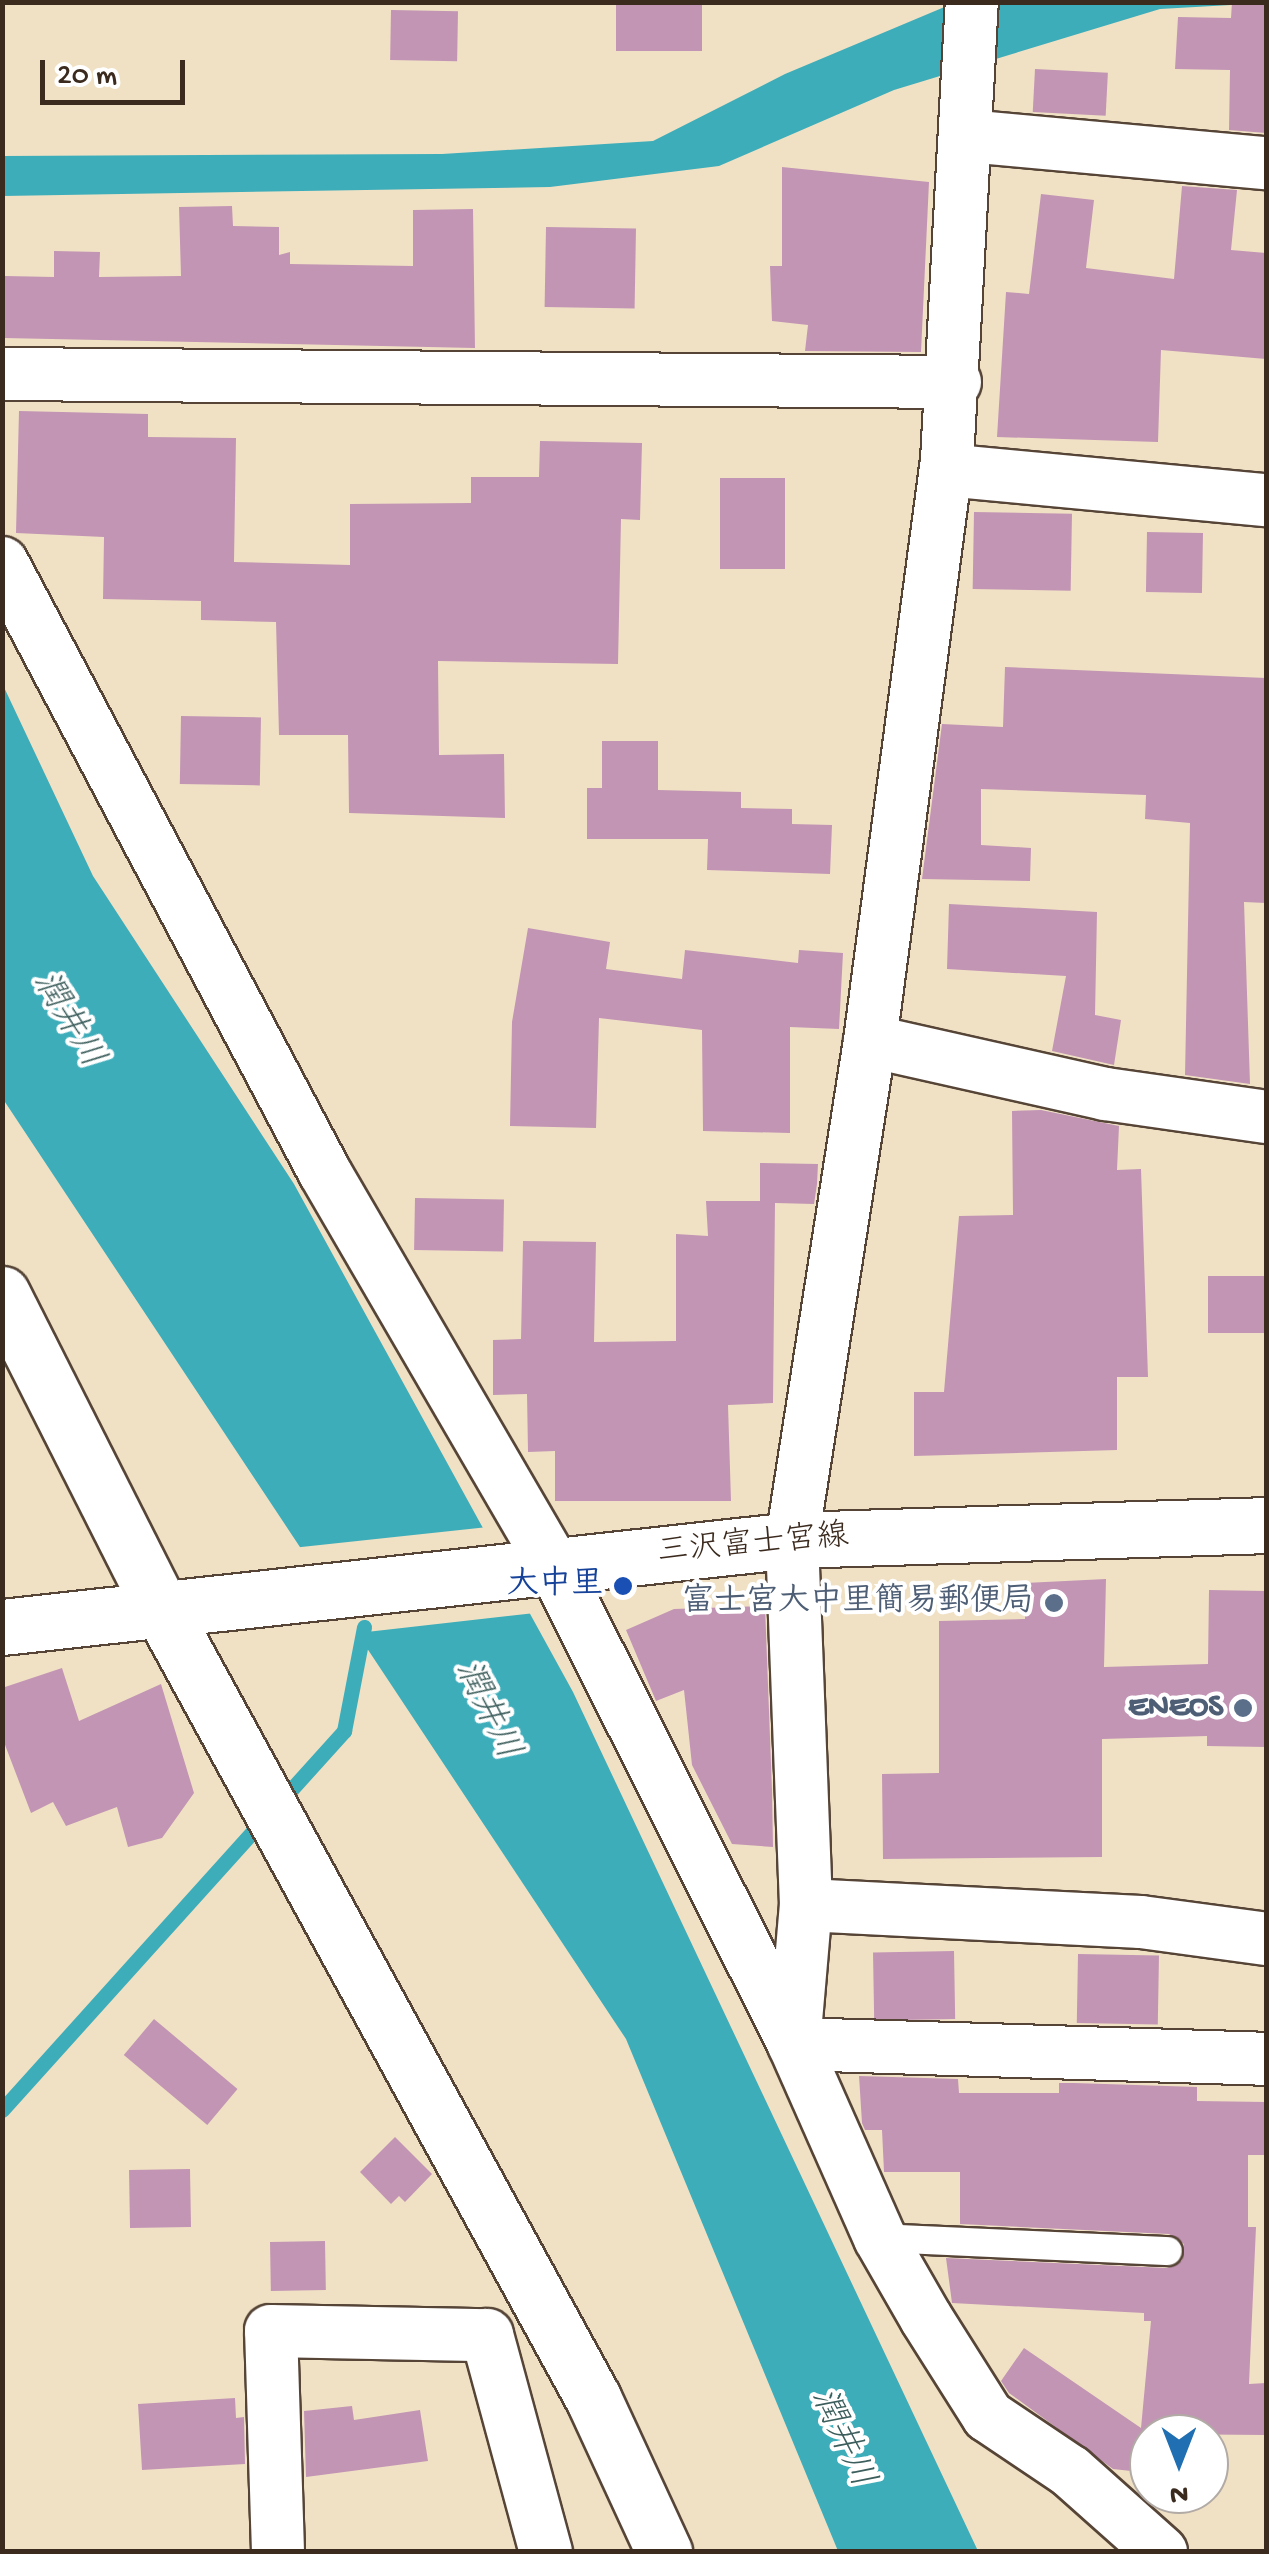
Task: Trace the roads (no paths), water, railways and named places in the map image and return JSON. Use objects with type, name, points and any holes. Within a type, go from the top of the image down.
[{"type":"street","points":[[794,2044],[806,1904],[792,1540],[870,1042],[946,470],[955,382],[972,2]]},
{"type":"street","points":[[967,115],[1266,163]]},
{"type":"street","points":[[2,374],[955,382]]},
{"type":"street","points":[[946,470],[1266,500]]},
{"type":"street","points":[[2,562],[324,1171],[540,1565],[794,2044],[880,2238],[988,2416],[1070,2471],[1162,2552]]},
{"type":"street","points":[[870,1042],[1105,1094],[1266,1116]]},
{"type":"street","points":[[2,1294],[183,1606],[254,1777],[650,2512],[664,2552]]},
{"type":"street","name":"三沢富士宮線","points":[[2,1627],[792,1540],[1266,1525]]},
{"type":"street","points":[[806,1904],[1141,1922],[1266,1939]]},
{"type":"street","points":[[794,2044],[1266,2060]]},
{"type":"street","points":[[503,2384],[538,2302]]},
{"type":"street","points":[[278,2552],[272,2331],[486,2336],[503,2384],[546,2552]]},
{"type":"lane","points":[[880,2238],[1168,2251]]},
{"type":"water","points":[[954,3],[1266,3],[1160,9],[894,90],[719,166],[550,187],[3,196],[2,156],[442,154],[653,141],[785,74]]},
{"type":"water","name":"潤井川","points":[[2,683],[93,876],[294,1184],[573,1692],[978,2551],[838,2551],[626,2039],[3,1099]]},
{"type":"waterway","points":[[280,1802],[344,1731],[364,1627]]},
{"type":"waterway","points":[[2,2110],[264,1819]]},
{"type":"place","name":"大中里","points":[[623,1586]]},
{"type":"place","name":"富士宮大中里簡易郵便局","points":[[1054,1603]]},
{"type":"place","name":"ENEOS","points":[[1243,1708]]}]
